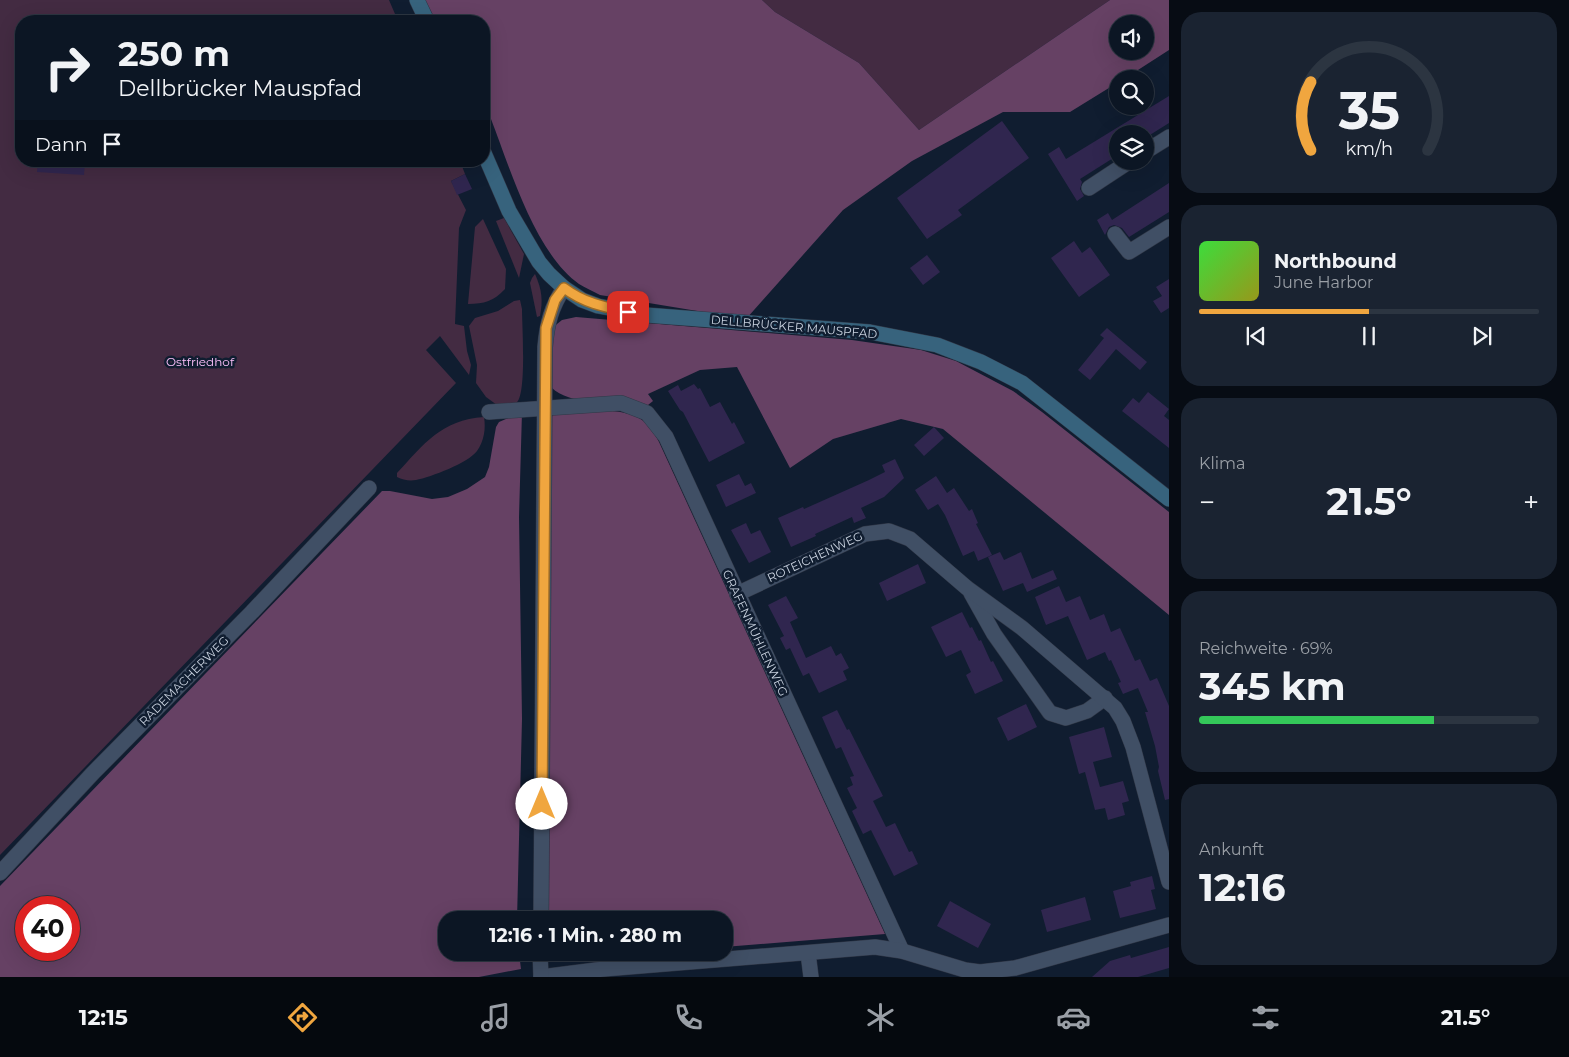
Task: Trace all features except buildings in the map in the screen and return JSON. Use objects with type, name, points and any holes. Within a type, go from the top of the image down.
[{"type":"main road","points":[[417,0],[424,15]]},
{"type":"main road","name":"DELLBRÜCKER MAUSPFAD","points":[[490,166],[510,211],[535,255],[549,274],[564,288],[582,300],[598,306],[646,315],[870,332],[937,345],[981,362],[1022,383],[1169,499]]},
{"type":"street","points":[[1154,146],[1169,137]]},
{"type":"street","points":[[1088,188],[1116,170]]},
{"type":"street","points":[[1115,234],[1130,252],[1169,227]]},
{"type":"street","points":[[541,911],[546,328],[555,300],[564,288]]},
{"type":"street","name":"GRAFENMÜHLENWEG","points":[[544,408],[621,404],[647,413],[666,437],[902,951]]},
{"type":"street","points":[[489,412],[544,408]]},
{"type":"street","name":"RADEMACHERWEG","points":[[0,873],[93,773],[252,612],[369,488]]},
{"type":"street","name":"ROTEICHENWEG","points":[[737,594],[865,534],[889,531],[910,539],[967,588],[1022,628],[1115,708],[1123,721],[1132,747],[1169,882]]},
{"type":"street","name":"ROTEICHENWEG","points":[[967,588],[994,634],[1050,714],[1066,718],[1087,711],[1105,698]]},
{"type":"street","points":[[540,961],[540,977],[604,969],[875,947],[902,951],[983,974],[1015,968],[1169,925]]},
{"type":"street","points":[[808,953],[811,977]]},
{"type":"green space","name":"Ostfriedhof","points":[[0,0],[389,0],[395,15],[15,15],[15,167],[462,167],[465,174],[451,181],[466,210],[459,228],[455,324],[464,326],[471,365],[469,375],[440,336],[426,350],[456,383],[0,855]]},
{"type":"green space","points":[[762,0],[1110,0],[919,130],[859,63],[775,12]]},
{"type":"green space","points":[[504,218],[524,254],[519,278],[496,221]]},
{"type":"green space","points":[[483,219],[506,269],[505,289],[488,301],[468,304],[475,227]]},
{"type":"green space","points":[[535,274],[542,300],[540,316],[537,317],[530,283]]},
{"type":"green space","points":[[520,300],[522,309],[522,388],[516,403],[497,405],[486,397],[476,383],[477,365],[469,326],[475,318],[498,311],[514,301]]},
{"type":"green space","points":[[484,417],[485,430],[483,439],[472,456],[458,465],[431,476],[416,480],[406,480],[397,477],[397,473],[434,435],[456,423]]},
{"type":"shaded area","points":[[425,0],[762,0],[775,12],[859,63],[919,130],[1110,0],[1169,0],[1169,50],[1154,60],[1154,15],[1109,15],[1109,60],[1153,60],[1138,70],[1109,70],[1109,88],[1070,112],[1003,112],[912,161],[843,210],[746,319],[600,295],[579,284],[563,270],[549,252],[516,185],[490,117],[490,15],[433,15]]},
{"type":"shaded area","points":[[576,317],[852,340],[921,350],[956,361],[1013,391],[1169,512],[1169,615],[943,429],[901,419],[833,439],[790,468],[737,367],[700,370],[648,394],[653,401],[643,409],[581,401],[559,393],[552,388],[552,328],[562,320]]},
{"type":"shaded area","points":[[586,409],[627,413],[648,425],[657,438],[885,934],[733,946],[733,911],[549,911],[551,418],[554,413]]},
{"type":"shaded area","points":[[522,412],[519,517],[522,719],[517,911],[438,911],[438,961],[520,961],[521,969],[479,977],[0,977],[0,886],[382,491],[432,499],[448,497],[467,489],[485,477],[489,467],[496,427],[499,422]]},
{"type":"route","points":[[542,804],[546,328],[555,300],[564,288],[582,300],[598,306],[628,312]]}]
